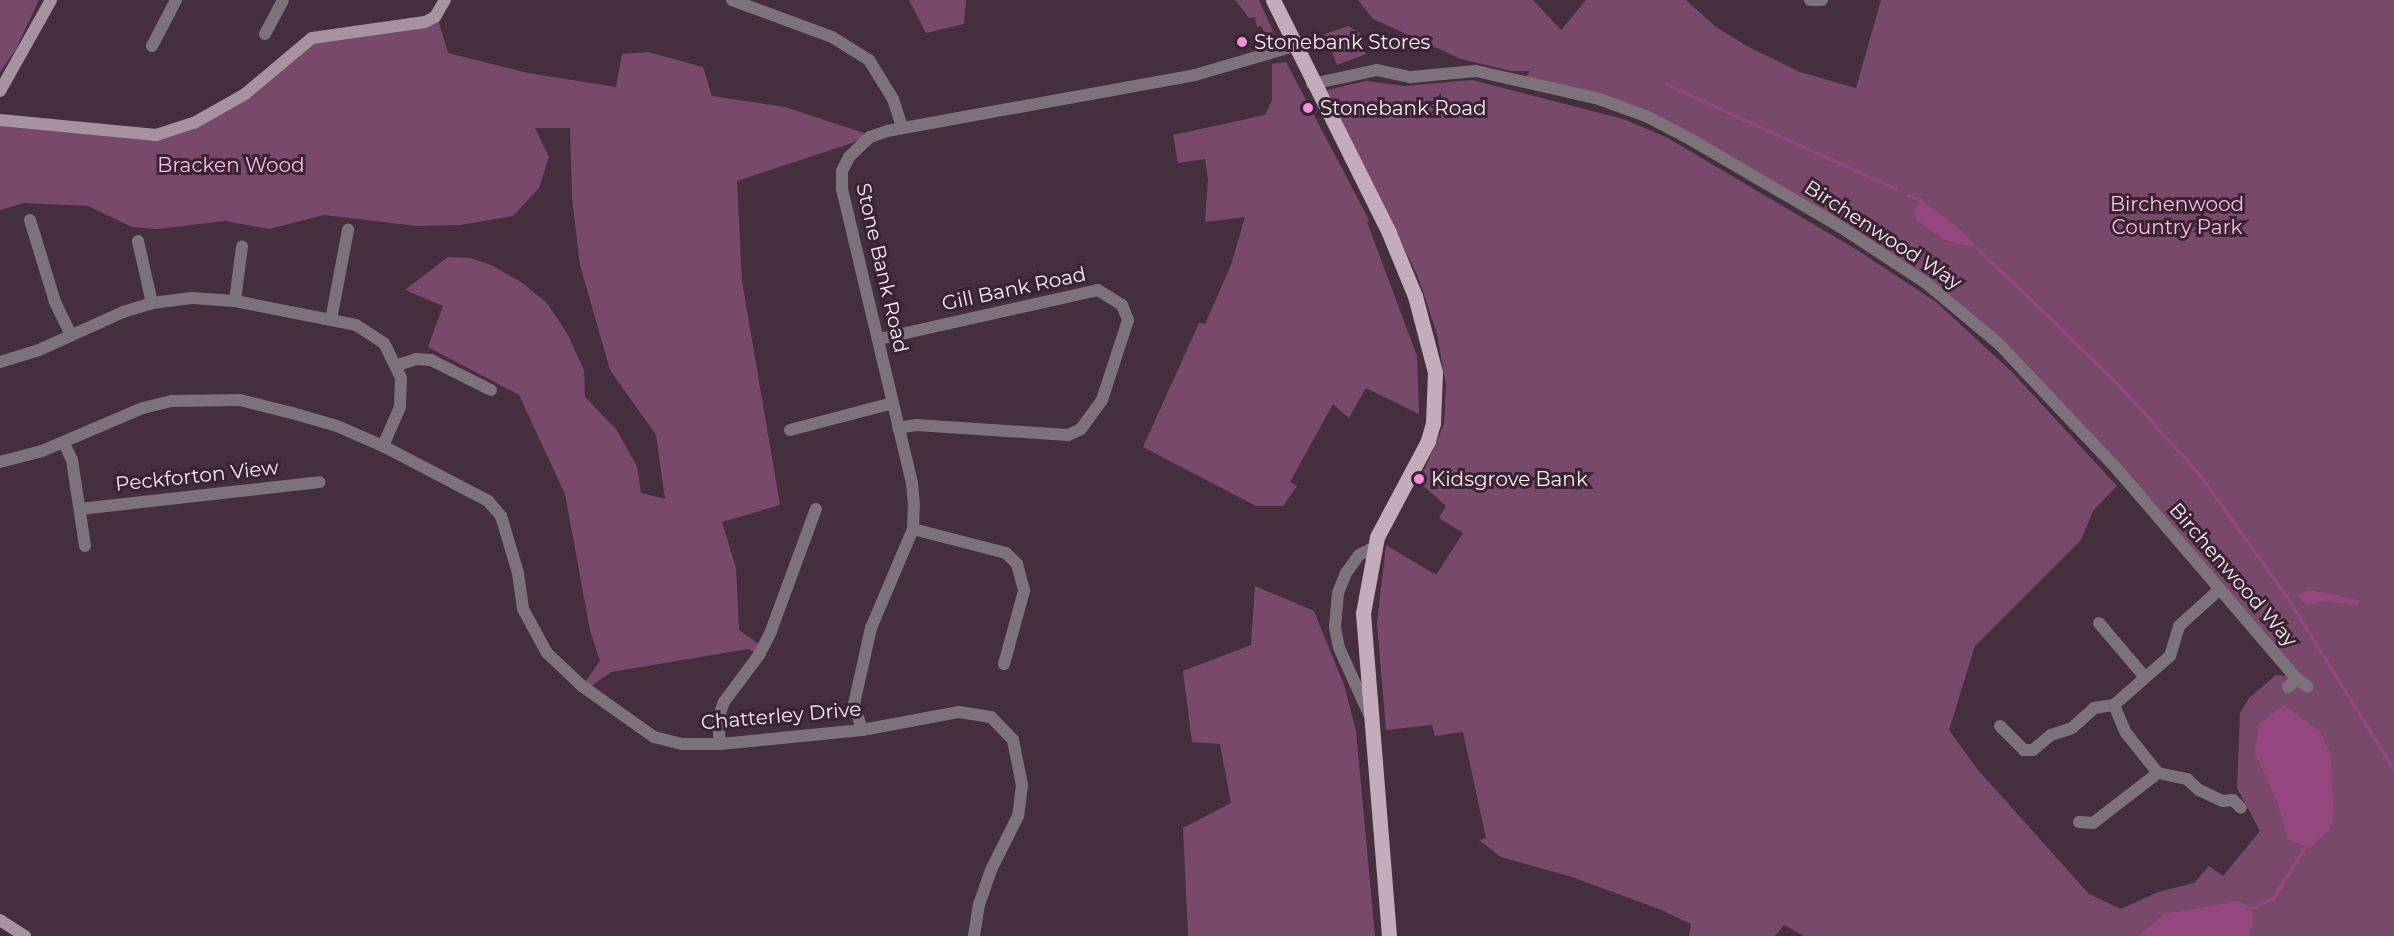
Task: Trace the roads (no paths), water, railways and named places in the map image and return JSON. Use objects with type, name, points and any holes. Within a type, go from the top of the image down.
[{"type":"main road","points":[[1273,0],[1312,84],[1389,233],[1414,296],[1435,372],[1433,423],[1428,441],[1373,548],[1362,628],[1389,936]]},
{"type":"street","points":[[0,91],[51,0]]},
{"type":"street","points":[[152,46],[176,0]]},
{"type":"street","points":[[265,34],[283,0]]},
{"type":"street","points":[[0,120],[156,135],[194,123],[245,94],[312,38],[425,22],[436,15],[445,0]]},
{"type":"street","points":[[732,0],[832,37],[868,60],[893,99],[902,127]]},
{"type":"street","points":[[1810,0],[1822,0]]},
{"type":"street","name":"Stone Bank Road","points":[[862,730],[854,704],[871,628],[913,529],[912,483],[842,189],[842,171],[859,145],[902,127],[1195,75],[1294,46]]},
{"type":"street","name":"Birchenwood Way","points":[[1312,84],[1377,70],[1411,77],[1476,71],[1599,99],[1646,116],[1690,139],[1901,265],[1966,313],[2116,468],[2220,589],[2293,683],[2308,687]]},
{"type":"street","points":[[28,229],[55,302],[71,335]]},
{"type":"street","points":[[331,320],[348,230]]},
{"type":"street","points":[[138,241],[152,303]]},
{"type":"street","points":[[235,301],[243,246]]},
{"type":"street","name":"Gill Bank Road","points":[[879,339],[1098,290],[1122,305],[1128,320],[1102,400],[1081,429],[1068,435],[916,425],[898,428]]},
{"type":"street","points":[[0,362],[152,303],[192,298],[235,301],[331,320],[374,333],[398,365],[400,407],[383,446]]},
{"type":"street","points":[[398,365],[416,359],[431,360],[490,390]]},
{"type":"street","name":"Chatterley Drive","points":[[0,462],[64,442],[143,408],[203,398],[240,400],[292,413],[337,426],[383,446],[473,493],[501,516],[523,609],[559,667],[654,737],[682,744],[720,744],[862,730],[969,712],[991,717],[1013,740],[1022,770],[1018,816],[991,870],[979,904],[974,936]]},
{"type":"street","points":[[790,430],[893,403]]},
{"type":"street","points":[[64,442],[72,460],[86,546]]},
{"type":"street","name":"Peckforton View","points":[[80,509],[319,482]]},
{"type":"street","points":[[720,744],[718,719],[724,702],[759,655],[771,631],[816,508]]},
{"type":"street","points":[[913,529],[1006,553],[1017,564],[1024,591],[1004,664]]},
{"type":"street","points":[[1369,714],[1339,648],[1335,627],[1338,593],[1346,573],[1359,555],[1373,548]]},
{"type":"street","points":[[2000,726],[2024,750],[2033,750],[2051,735],[2072,728],[2094,708],[2114,705],[2144,676],[2170,656],[2179,626],[2220,589]]},
{"type":"street","points":[[2099,623],[2144,676]]},
{"type":"street","points":[[2114,705],[2126,733],[2158,773],[2187,779],[2199,790],[2223,801],[2233,800],[2241,808]]},
{"type":"street","points":[[2079,822],[2093,823],[2158,773]]},
{"type":"street","points":[[0,920],[25,936]]},
{"type":"waterway","points":[[1666,84],[1896,189]]},
{"type":"waterway","points":[[1908,195],[1921,200]]},
{"type":"waterway","points":[[1977,248],[2116,382],[2199,474],[2288,599],[2394,770]]},
{"type":"waterway","points":[[2251,908],[2273,898],[2304,848]]},
{"type":"place","name":"Stonebank Stores","points":[[1242,42]]},
{"type":"place","name":"Stonebank Road","points":[[1308,108]]},
{"type":"place","name":"Kidsgrove Bank","points":[[1419,479]]},
{"type":"park label","name":"Bracken Wood","points":[[231,165]]},
{"type":"park label","name":"Birchenwood Country Park","points":[[2177,216]]}]
